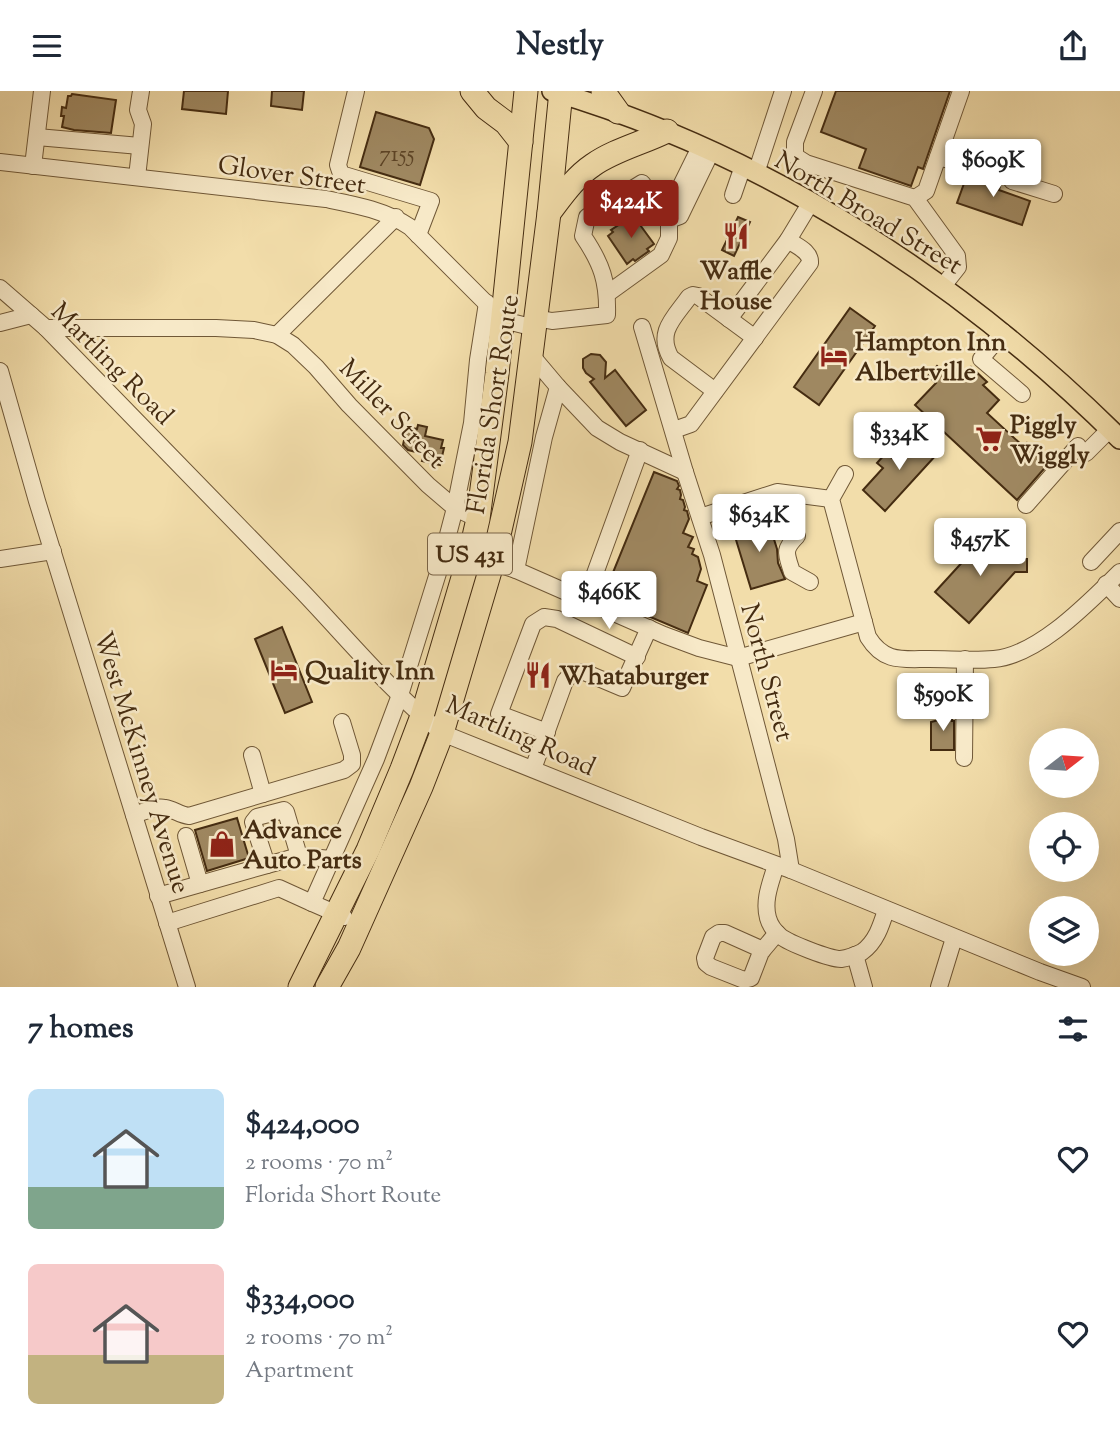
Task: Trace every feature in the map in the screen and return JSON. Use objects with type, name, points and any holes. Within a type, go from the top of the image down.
[{"type":"highway","points":[[472,91],[486,108],[506,123],[521,142]]},
{"type":"highway","name":"Florida Short Route","points":[[300,987],[368,850],[403,767],[422,716],[470,554],[478,519],[497,374],[526,91]]},
{"type":"highway","points":[[603,91],[618,111]]},
{"type":"highway","name":"Florida Short Route","points":[[327,987],[349,948],[421,787],[442,733],[493,561],[520,442],[549,213],[558,92]]},
{"type":"highway","points":[[549,213],[575,180],[594,164],[667,131]]},
{"type":"main road","name":"North Broad Street","points":[[558,92],[618,111],[706,149],[811,202],[885,246],[943,286],[1003,333],[1063,384],[1115,434]]},
{"type":"street","points":[[33,166],[42,91]]},
{"type":"street","points":[[137,177],[143,124],[138,110],[141,91]]},
{"type":"street","points":[[356,91],[338,165],[341,174],[430,201],[418,235]]},
{"type":"street","points":[[733,195],[749,170],[783,91]]},
{"type":"street","points":[[814,91],[795,142],[795,156],[806,163],[915,198],[957,256],[958,267],[943,286]]},
{"type":"street","points":[[915,198],[926,191],[961,91]]},
{"type":"street","points":[[37,137],[140,146]]},
{"type":"street","points":[[607,294],[661,255],[669,238],[669,210],[706,149]]},
{"type":"street","points":[[938,156],[976,167],[979,156],[1016,167],[1012,181],[1054,194]]},
{"type":"street","name":"Glover Street","points":[[0,162],[326,199],[396,217],[418,235],[503,320]]},
{"type":"street","points":[[503,320],[536,323],[607,315],[607,294],[598,258],[583,236],[587,217],[642,183],[669,220]]},
{"type":"street","points":[[729,319],[788,240],[811,202]]},
{"type":"street","points":[[277,335],[396,217]]},
{"type":"street","points":[[674,431],[691,424],[810,263],[809,254],[788,240]]},
{"type":"street","name":"Martling Road","points":[[0,288],[46,328],[303,592],[369,665],[442,733],[1082,987]]},
{"type":"street","points":[[715,391],[671,359],[668,353],[666,328],[689,297],[698,296],[755,338]]},
{"type":"street","points":[[312,903],[376,759],[425,618],[455,508],[472,422],[487,303]]},
{"type":"street","points":[[0,323],[31,315]]},
{"type":"street","name":"North Street","points":[[642,327],[712,555],[786,839],[783,868]]},
{"type":"street","name":"Miller Street","points":[[46,328],[216,328],[254,330],[277,335],[293,345],[316,367],[411,468],[455,508],[478,519]]},
{"type":"street","points":[[1003,333],[981,359],[1022,394]]},
{"type":"street","points":[[531,355],[597,428],[620,442],[685,472]]},
{"type":"street","name":"West McKinney Avenue","points":[[0,371],[187,987]]},
{"type":"street","points":[[516,570],[544,437],[558,387]]},
{"type":"street","points":[[1026,505],[1082,450],[1115,434]]},
{"type":"street","points":[[585,601],[640,450]]},
{"type":"street","points":[[845,474],[831,499],[868,637],[874,647],[888,656],[905,659],[996,659],[1020,651],[1053,633],[1120,572]]},
{"type":"street","points":[[700,517],[777,492],[831,499]]},
{"type":"street","points":[[1091,562],[1120,531]]},
{"type":"street","points":[[797,536],[787,546],[786,554],[792,572],[810,582]]},
{"type":"street","points":[[0,559],[53,551]]},
{"type":"street","points":[[470,554],[516,570],[649,628],[738,658],[864,622]]},
{"type":"street","points":[[1106,584],[1120,599]]},
{"type":"street","points":[[547,732],[499,714],[533,624],[544,617],[557,619],[637,657]]},
{"type":"street","points":[[425,618],[449,624]]},
{"type":"street","points":[[533,769],[565,681],[572,673],[584,672],[622,688],[649,628]]},
{"type":"street","points":[[964,758],[965,659]]},
{"type":"street","points":[[134,815],[163,807],[188,816],[344,770],[352,764],[352,755],[342,722]]},
{"type":"street","points":[[252,755],[263,794]]},
{"type":"street","points":[[352,755],[403,767]]},
{"type":"street","points":[[267,865],[253,822],[257,817],[281,809],[286,812],[299,856]]},
{"type":"street","points":[[186,836],[200,884]]},
{"type":"street","points":[[158,896],[299,856],[331,859]]},
{"type":"street","points":[[783,868],[767,895],[766,907],[769,921],[777,933],[788,941],[829,957],[841,959],[855,955],[873,942],[886,910]]},
{"type":"street","points":[[167,923],[279,888],[359,924]]},
{"type":"street","points":[[763,950],[777,933]]},
{"type":"street","points":[[939,987],[954,938]]},
{"type":"street","points":[[855,955],[864,987]]},
{"type":"building","points":[[184,91],[228,91],[226,114],[182,109]]},
{"type":"building","points":[[272,91],[304,91],[302,110],[271,106]]},
{"type":"building","points":[[836,91],[950,91],[923,169],[918,167],[911,186],[859,168],[866,149],[821,132]]},
{"type":"building","points":[[72,94],[116,100],[111,133],[62,127],[62,107],[66,108],[68,96]]},
{"type":"building","points":[[376,112],[429,128],[434,139],[420,185],[360,167]]},
{"type":"building","points":[[985,171],[1002,177],[999,190],[1030,201],[1022,225],[957,203],[966,178],[981,183]]},
{"type":"building","name":"Waffle House","points":[[738,217],[750,222],[734,256],[722,250]]},
{"type":"building","points":[[635,218],[654,244],[647,249],[649,251],[627,264],[608,236],[613,232],[611,230],[628,219],[630,221]]},
{"type":"building","name":"Hampton Inn Albertville","points":[[850,308],[875,326],[819,405],[794,387]]},
{"type":"building","points":[[591,354],[600,355],[606,362],[605,378],[615,370],[646,410],[626,426],[590,382],[594,379],[583,368],[583,359]]},
{"type":"building","points":[[951,364],[963,376],[971,367],[987,382],[983,385],[999,400],[987,413],[1024,447],[1027,443],[1049,463],[1017,500],[915,405],[936,383],[928,376],[937,366],[943,372]]},
{"type":"building","points":[[418,425],[427,427],[425,436],[443,440],[440,465],[422,461],[424,454],[408,450],[403,445],[407,427],[417,429]]},
{"type":"building","points":[[914,434],[937,454],[885,511],[863,490],[883,468],[877,463],[886,453],[892,458]]},
{"type":"building","points":[[654,472],[677,481],[680,499],[683,500],[689,519],[683,533],[693,537],[688,547],[694,549],[692,554],[698,557],[701,569],[697,581],[707,585],[688,633],[603,597]]},
{"type":"building","points":[[768,520],[777,549],[778,563],[785,579],[751,589],[733,530]]},
{"type":"building","points":[[988,534],[1015,559],[1027,559],[1027,572],[1015,572],[969,623],[935,592]]},
{"type":"building","name":"Quality Inn","points":[[282,627],[312,702],[285,713],[255,639]]},
{"type":"building","points":[[939,714],[952,714],[954,750],[931,750],[931,722],[939,720]]},
{"type":"building","name":"Advance Auto Parts","points":[[237,818],[249,858],[207,871],[195,830]]},
{"type":"place","name":"Waffle House","points":[[736,236]]},
{"type":"place","name":"Hampton Inn Albertville","points":[[834,356]]},
{"type":"place","name":"Piggly Wiggly","points":[[989,439]]},
{"type":"place","name":"Quality Inn","points":[[284,670]]},
{"type":"place","name":"Whataburger","points":[[538,675]]},
{"type":"place","name":"Advance Auto Parts","points":[[222,844]]}]
